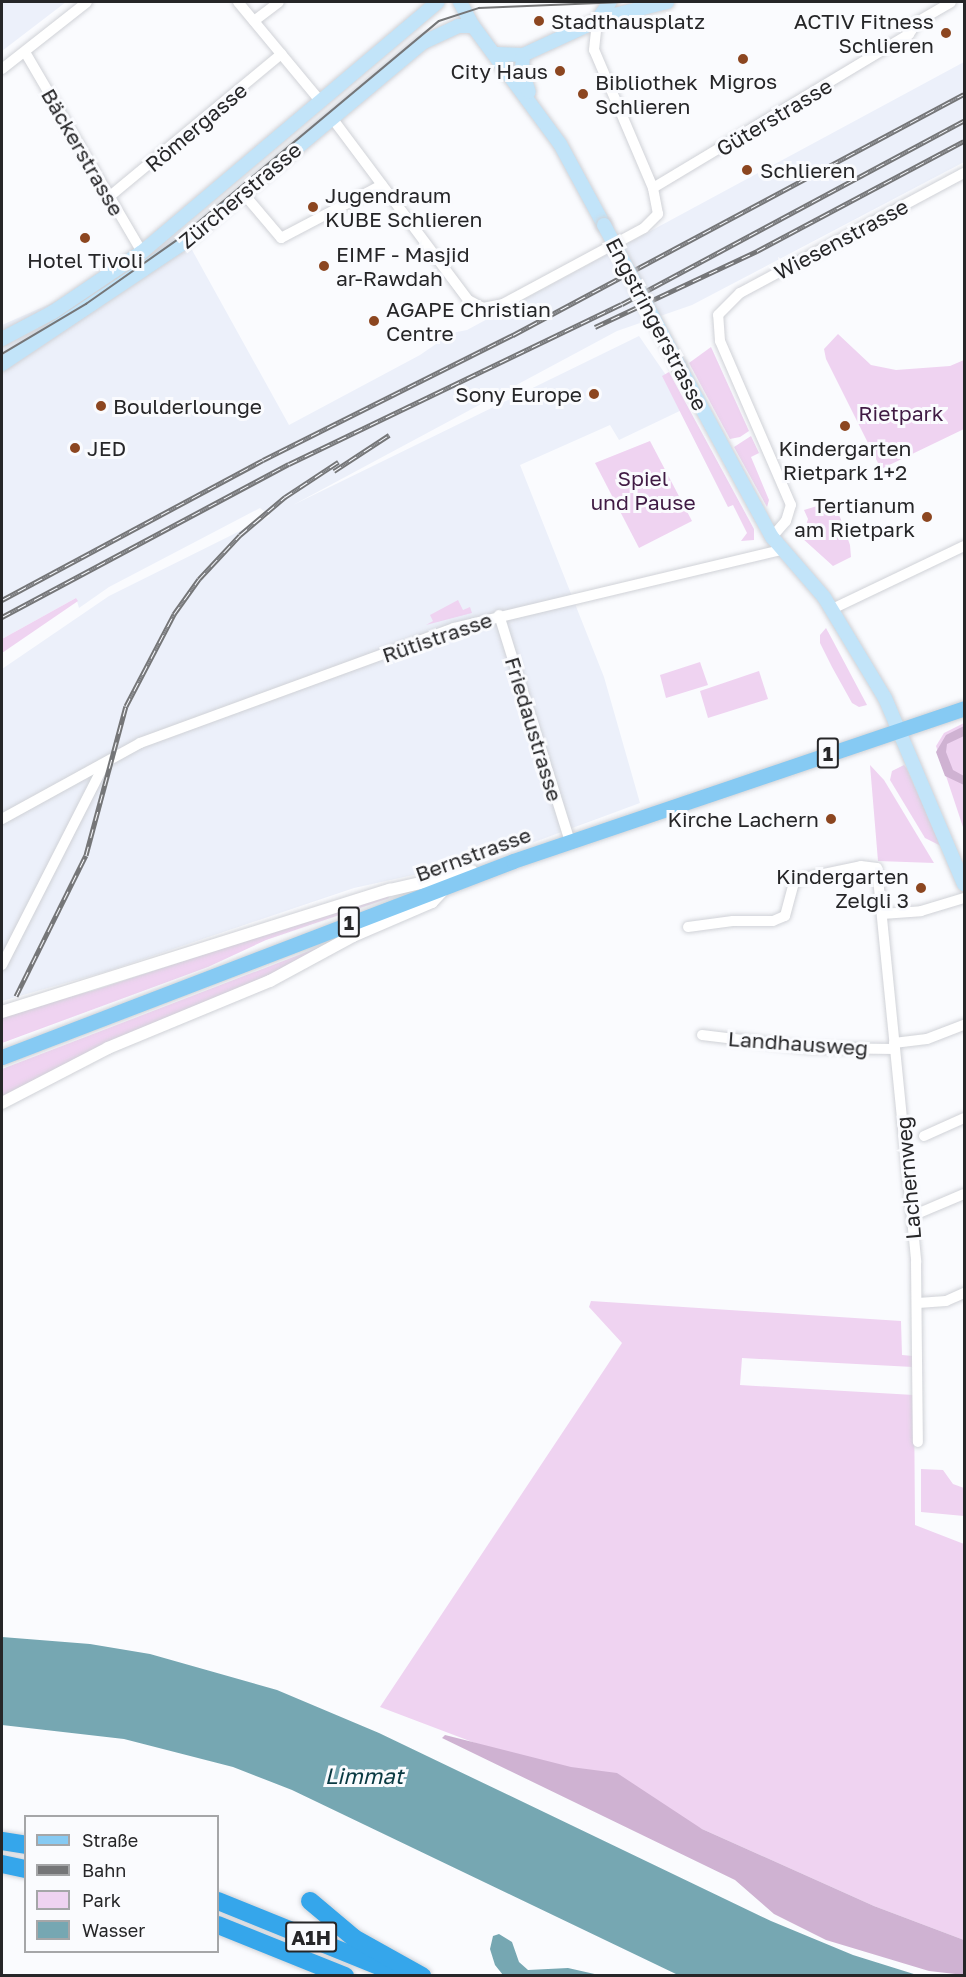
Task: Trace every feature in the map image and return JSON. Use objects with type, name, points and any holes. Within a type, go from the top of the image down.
[{"type":"highway","points":[[2,1841],[24,1845]]},
{"type":"highway","points":[[2,1864],[24,1869]]},
{"type":"highway","points":[[310,1900],[354,1938],[422,1976]]},
{"type":"highway","name":"A1H","points":[[219,1901],[404,1976]]},
{"type":"highway","name":"A1H","points":[[219,1925],[345,1976]]},
{"type":"main road","name":"Zürcherstrasse","points":[[2,339],[53,312],[142,252],[438,2]]},
{"type":"main road","points":[[460,2],[473,26],[496,54],[523,55],[600,20],[667,2]]},
{"type":"main road","points":[[600,20],[610,2]]},
{"type":"main road","name":"Zürcherstrasse","points":[[2,364],[140,275],[243,193],[422,43],[458,26],[473,26]]},
{"type":"main road","name":"Engstringerstrasse","points":[[496,54],[539,113]]},
{"type":"main road","name":"Engstringerstrasse","points":[[523,55],[523,79],[539,113],[604,225],[772,537],[832,609],[900,729],[963,876]]},
{"type":"main road","name":"Bernstrasse","points":[[2,1057],[502,864],[964,708]]},
{"type":"street","points":[[2,69],[87,2]]},
{"type":"street","points":[[238,2],[321,102]]},
{"type":"street","points":[[254,21],[279,2]]},
{"type":"street","name":"Güterstrasse","points":[[653,188],[909,34],[917,22],[951,2]]},
{"type":"street","points":[[332,118],[465,297],[477,306],[490,308],[518,297],[649,225],[659,211],[653,188],[594,50],[600,20]]},
{"type":"street","name":"Bäckerstrasse","points":[[25,52],[142,252]]},
{"type":"street","name":"Römergasse","points":[[109,197],[241,90],[281,54]]},
{"type":"street","name":"Wiesenstrasse","points":[[721,310],[762,281],[964,173]]},
{"type":"street","points":[[243,193],[281,238],[382,184]]},
{"type":"street","name":"Engstringerstrasse","points":[[721,310],[716,321],[718,336],[791,505],[786,521],[772,537]]},
{"type":"street","points":[[832,609],[964,546]]},
{"type":"street","name":"Rütistrasse","points":[[2,819],[148,740],[454,628],[499,615],[781,550]]},
{"type":"street","name":"Friedaustrasse","points":[[499,615],[570,842]]},
{"type":"street","points":[[2,965],[106,762]]},
{"type":"street","points":[[2,1012],[390,890],[502,864]]},
{"type":"street","name":"Lachernweg","points":[[688,927],[733,921],[753,924],[773,921],[785,916],[794,883],[800,879],[861,866],[877,868],[912,1216],[918,1303],[918,1442]]},
{"type":"street","points":[[2,1103],[76,1063],[270,981],[353,936],[432,902],[448,884]]},
{"type":"street","points":[[882,914],[921,911],[964,898]]},
{"type":"street","name":"Landhausweg","points":[[702,1035],[810,1048],[894,1046],[927,1039],[964,1025]]},
{"type":"street","points":[[924,1136],[964,1118]]},
{"type":"street","points":[[912,1216],[964,1194]]},
{"type":"street","points":[[918,1303],[946,1301],[964,1293]]},
{"type":"shaded area","points":[[2,2],[66,2],[2,51]]},
{"type":"shaded area","points":[[964,62],[964,162],[692,305],[617,331],[293,505],[639,336],[688,407],[619,440],[610,425],[520,465],[604,677],[640,803],[491,858],[354,888],[108,971],[2,1001],[2,669],[109,596],[270,516],[260,508],[109,587],[79,608],[76,598],[2,639],[2,325],[84,289],[176,221],[289,425],[420,355],[452,333],[467,330]]},
{"type":"shaded area","points":[[964,726],[964,736],[947,744],[946,752],[953,770],[964,776],[964,785],[945,776],[936,752],[946,735]]},
{"type":"shaded area","points":[[445,1735],[571,1767],[617,1773],[702,1829],[874,1906],[964,1940],[964,1975],[929,1971],[826,1940],[774,1914],[735,1880],[442,1738]]},
{"type":"green space","name":"Rietpark","points":[[838,334],[871,365],[896,370],[950,366],[964,360],[964,429],[881,469],[826,359],[824,349]]},
{"type":"green space","points":[[711,347],[749,431],[740,437],[730,439],[689,363]]},
{"type":"green space","points":[[669,372],[754,529],[754,540],[741,541],[747,533],[733,505],[728,507],[662,376]]},
{"type":"green space","points":[[751,436],[759,453],[751,457],[769,500],[767,507],[734,447]]},
{"type":"green space","name":"Spiel und Pause","points":[[650,441],[692,521],[639,548],[595,463]]},
{"type":"green space","points":[[827,503],[840,517],[850,545],[851,557],[833,566],[802,538],[808,519],[804,510]]},
{"type":"green space","points":[[76,598],[78,601],[2,653],[2,639]]},
{"type":"green space","points":[[458,600],[463,610],[470,607],[472,613],[426,625],[433,621],[430,615]]},
{"type":"green space","points":[[826,628],[867,705],[859,707],[852,703],[832,667],[820,643],[820,635]]},
{"type":"green space","points":[[700,662],[708,685],[666,698],[660,675]]},
{"type":"green space","points":[[759,671],[768,699],[708,718],[700,691]]},
{"type":"green space","points":[[964,723],[964,830],[936,746],[944,733]]},
{"type":"green space","points":[[870,765],[884,780],[934,863],[878,861]]},
{"type":"green space","points":[[904,765],[941,846],[925,838],[890,780],[892,771]]},
{"type":"green space","points":[[388,894],[389,898],[266,940],[208,967],[2,1043],[2,1015],[95,990]]},
{"type":"green space","points":[[322,946],[281,970],[90,1052],[2,1098],[2,1069]]},
{"type":"green space","points":[[591,1301],[901,1321],[902,1355],[913,1356],[913,1367],[742,1358],[740,1385],[914,1395],[915,1525],[964,1544],[964,1940],[874,1906],[702,1829],[380,1707],[622,1343],[589,1307]]},
{"type":"green space","points":[[921,1469],[943,1470],[953,1484],[964,1488],[964,1516],[921,1512]]},
{"type":"water","name":"Limmat","points":[[2,1637],[90,1644],[150,1654],[277,1690],[379,1733],[771,1921],[853,1955],[917,1975],[678,1975],[292,1790],[233,1767],[124,1739],[2,1725]]},
{"type":"water","points":[[499,1934],[512,1942],[519,1962],[528,1970],[568,1968],[599,1975],[503,1975],[495,1965],[490,1949],[493,1936]]},
{"type":"tram line","points":[[2,354],[86,304],[177,240],[439,21],[479,8],[623,2]]},
{"type":"railway","points":[[2,600],[263,460],[513,335],[964,94]]},
{"type":"railway","points":[[2,617],[289,464],[622,304],[964,121]]},
{"type":"railway","points":[[595,327],[757,251],[964,141]]},
{"type":"railway","points":[[334,471],[389,435]]},
{"type":"railway","points":[[16,996],[86,855],[126,706],[174,614],[199,579],[240,535],[285,497],[338,462]]},
{"type":"place","name":"Stadthausplatz","points":[[539,21]]},
{"type":"place","name":"ACTIV Fitness Schlieren","points":[[946,33]]},
{"type":"place","name":"Migros","points":[[743,59]]},
{"type":"place","name":"City Haus","points":[[560,71]]},
{"type":"place","name":"Bibliothek Schlieren","points":[[583,94]]},
{"type":"place","name":"Schlieren","points":[[747,170]]},
{"type":"place","name":"Jugendraum KUBE Schlieren","points":[[313,207]]},
{"type":"place","name":"Hotel Tivoli","points":[[85,238]]},
{"type":"place","name":"EIMF - Masjid ar-Rawdah","points":[[324,266]]},
{"type":"place","name":"AGAPE Christian Centre","points":[[374,321]]},
{"type":"place","name":"Sony Europe","points":[[594,394]]},
{"type":"place","name":"Boulderlounge","points":[[101,406]]},
{"type":"place","name":"Kindergarten Rietpark 1+2","points":[[845,426]]},
{"type":"place","name":"JED","points":[[75,448]]},
{"type":"place","name":"Tertianum am Rietpark","points":[[927,517]]},
{"type":"place","name":"Kirche Lachern","points":[[831,819]]},
{"type":"place","name":"Kindergarten Zelgli 3","points":[[921,888]]}]
